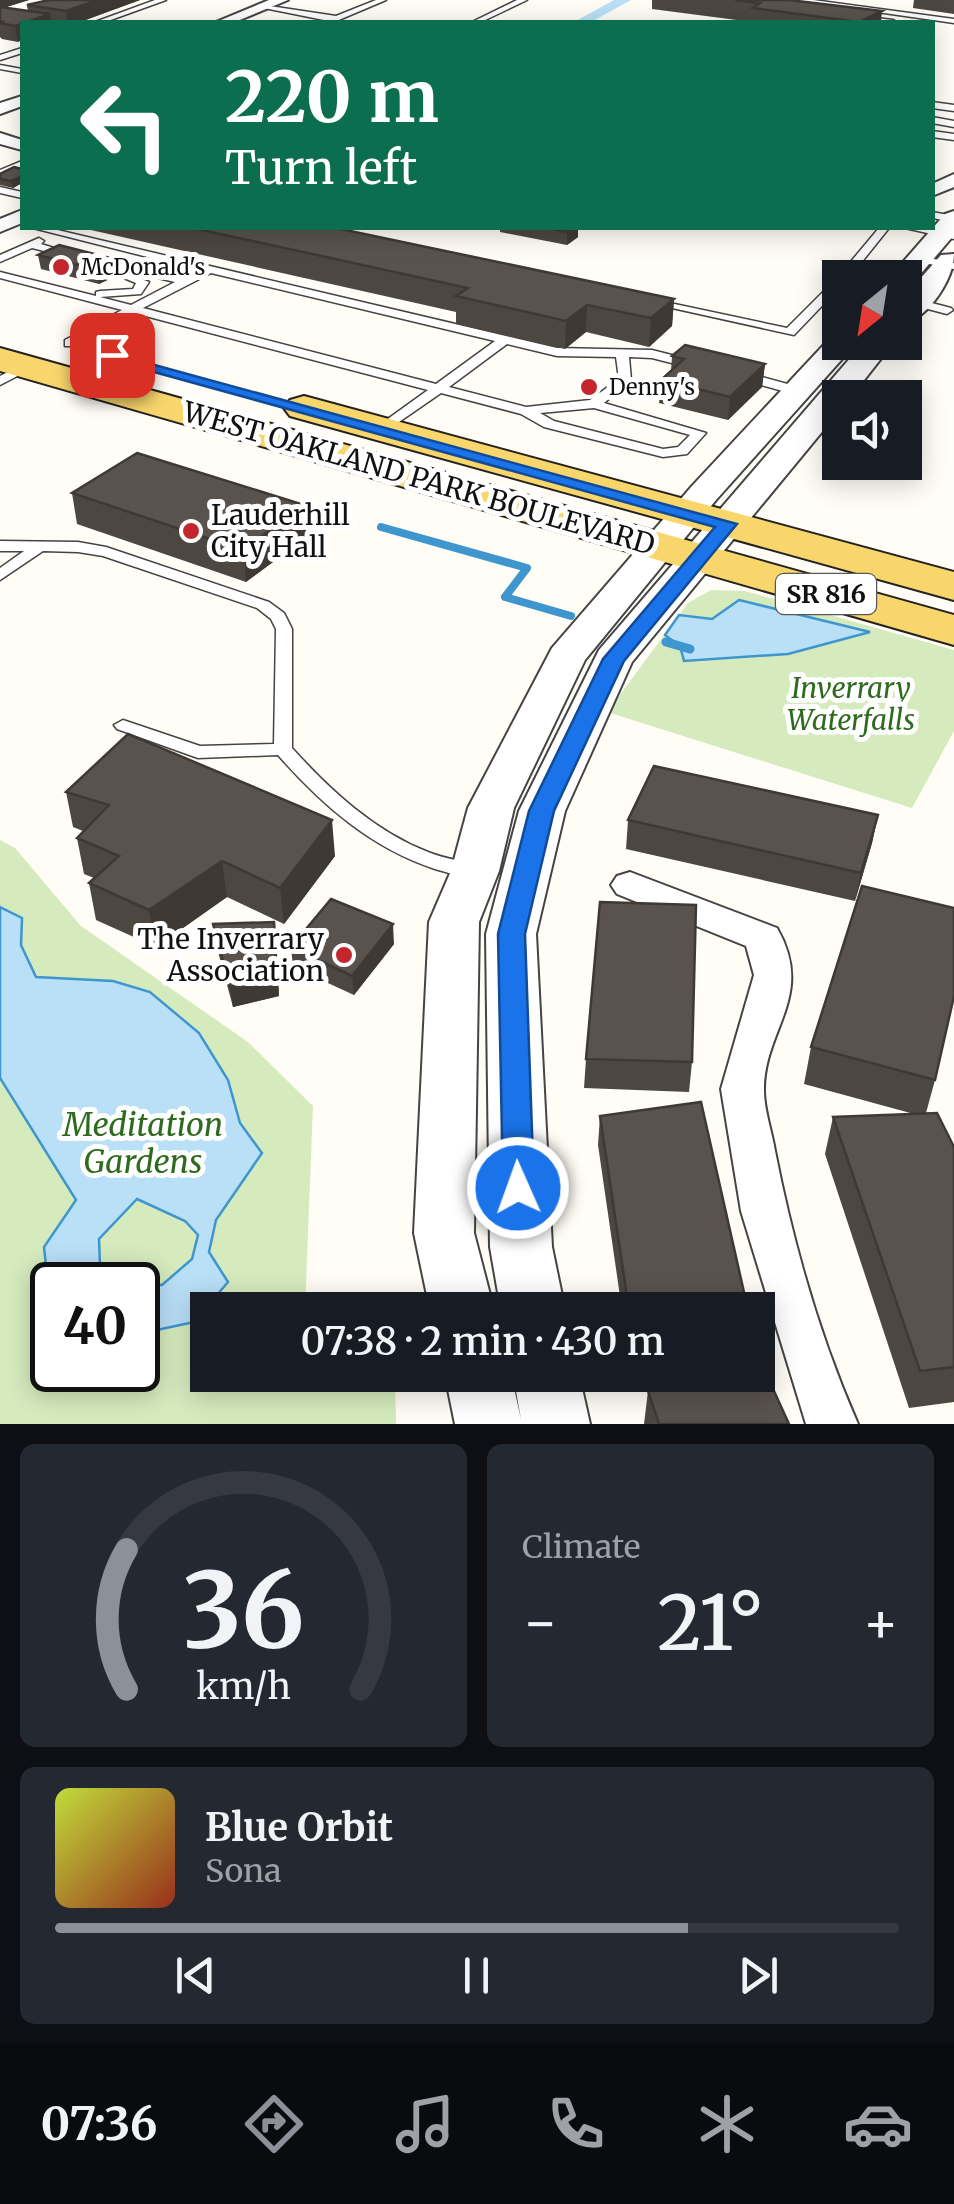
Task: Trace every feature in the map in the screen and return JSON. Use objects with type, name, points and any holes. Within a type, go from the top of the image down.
[{"type":"main road","name":"WEST OAKLAND PARK BOULEVARD","points":[[0,324],[383,429],[954,630]]},
{"type":"main road","name":"WEST OAKLAND PARK BOULEVARD","points":[[9,369],[692,535],[954,586]]},
{"type":"street","points":[[229,20],[280,0]]},
{"type":"street","points":[[922,273],[949,239]]},
{"type":"street","points":[[922,273],[949,239]]},
{"type":"street","points":[[511,934],[542,811],[614,659],[692,535],[797,391],[825,360]]},
{"type":"street","points":[[458,1292],[444,1233],[454,922],[475,871],[491,808],[566,657],[862,360]]},
{"type":"street","points":[[475,871],[490,875],[497,884],[511,934],[520,1247],[529,1292]]},
{"type":"street","points":[[630,885],[763,938],[774,976],[742,1089],[764,1211],[820,1399],[832,1424]]},
{"type":"street","points":[[482,1392],[489,1424]]},
{"type":"street","points":[[549,1392],[556,1424]]},
{"type":"lane","points":[[105,20],[162,0]]},
{"type":"lane","points":[[280,0],[354,12]]},
{"type":"lane","points":[[335,20],[382,0]]},
{"type":"lane","points":[[480,20],[523,0]]},
{"type":"lane","points":[[798,0],[954,21]]},
{"type":"lane","points":[[863,9],[872,0],[903,4]]},
{"type":"lane","points":[[263,7],[328,20]]},
{"type":"lane","points":[[780,8],[877,20]]},
{"type":"lane","points":[[48,230],[557,352],[652,354],[707,368]]},
{"type":"lane","points":[[857,260],[882,230]]},
{"type":"lane","points":[[917,230],[949,239]]},
{"type":"lane","points":[[0,258],[58,232]]},
{"type":"lane","points":[[30,245],[185,282]]},
{"type":"lane","points":[[56,251],[130,274],[127,283],[96,294],[74,294]]},
{"type":"lane","points":[[69,343],[211,268]]},
{"type":"lane","points":[[0,275],[526,411],[589,417],[653,437],[607,425],[589,417],[549,424],[526,411]]},
{"type":"lane","points":[[922,297],[946,310]]},
{"type":"lane","points":[[642,300],[790,332],[822,299]]},
{"type":"lane","points":[[383,429],[506,340]]},
{"type":"lane","points":[[589,417],[625,380],[622,353]]},
{"type":"lane","points":[[726,372],[797,391]]},
{"type":"lane","points":[[0,546],[78,546],[106,552],[262,606],[278,616],[284,629],[283,748],[320,792],[348,815],[440,867],[475,871]]},
{"type":"lane","points":[[0,575],[38,548]]},
{"type":"lane","points":[[124,725],[198,752],[283,748]]},
{"type":"green space","name":"Inverrary Waterfalls","points":[[711,590],[745,591],[954,650],[954,731],[912,808],[607,712],[688,603]]},
{"type":"green space","name":"Meditation Gardens","points":[[0,840],[15,848],[81,926],[248,1042],[313,1106],[306,1292],[190,1292],[190,1392],[395,1392],[396,1424],[0,1424]]},
{"type":"water","points":[[739,600],[870,632],[788,654],[684,661],[680,646],[665,635],[679,615],[712,619]]},
{"type":"water","points":[[0,907],[22,918],[21,945],[36,977],[113,981],[150,992],[199,1033],[228,1080],[240,1123],[262,1153],[216,1220],[209,1252],[228,1282],[220,1292],[190,1292],[190,1323],[160,1329],[160,1285],[192,1259],[198,1235],[185,1221],[137,1199],[99,1239],[100,1262],[46,1262],[44,1247],[76,1200],[0,1078]]},
{"type":"building","points":[[49,0],[98,0],[66,11],[27,5]]},
{"type":"building","points":[[735,0],[789,0],[882,11],[863,20],[844,20],[753,8],[760,3]]},
{"type":"building","points":[[0,7],[50,14],[20,20],[15,26],[0,21]]},
{"type":"building","points":[[14,167],[20,168],[20,177],[11,181],[0,179],[0,174]]},
{"type":"building","points":[[202,230],[346,230],[674,299],[651,318],[587,305],[566,321],[456,296],[468,288]]},
{"type":"building","points":[[59,245],[118,260],[97,270],[38,255]]},
{"type":"building","points":[[685,345],[765,364],[730,397],[661,380],[684,359],[672,356]]},
{"type":"building","points":[[137,453],[304,505],[243,550],[72,493]]},
{"type":"building","points":[[128,734],[332,820],[280,888],[222,861],[149,910],[89,883],[119,856],[77,838],[109,805],[66,792]]},
{"type":"building","points":[[654,766],[878,815],[861,873],[628,820]]},
{"type":"building","points":[[862,886],[954,908],[954,996],[935,1080],[811,1047]]},
{"type":"building","points":[[331,899],[393,924],[352,976],[291,947]]},
{"type":"building","points":[[600,902],[696,905],[692,1062],[586,1059]]},
{"type":"building","points":[[274,922],[277,976],[230,987],[213,924]]},
{"type":"building","points":[[701,1102],[744,1292],[626,1292],[600,1116]]},
{"type":"building","points":[[937,1113],[954,1147],[954,1367],[920,1371],[833,1117]]},
{"type":"building","points":[[648,1392],[774,1392],[789,1424],[659,1424]]},
{"type":"waterway","points":[[585,20],[624,0]]},
{"type":"waterway","points":[[381,527],[527,568],[505,597],[571,616]]},
{"type":"waterway","points":[[666,642],[690,649]]},
{"type":"place","name":"McDonald's","points":[[61,267]]},
{"type":"place","name":"Denny's","points":[[589,387]]},
{"type":"place","name":"Lauderhill City Hall","points":[[191,531]]},
{"type":"place","name":"The Inverrary Association","points":[[344,955]]},
{"type":"route","points":[[112,355],[727,524],[614,659],[542,811],[511,934],[518,1188]]}]
